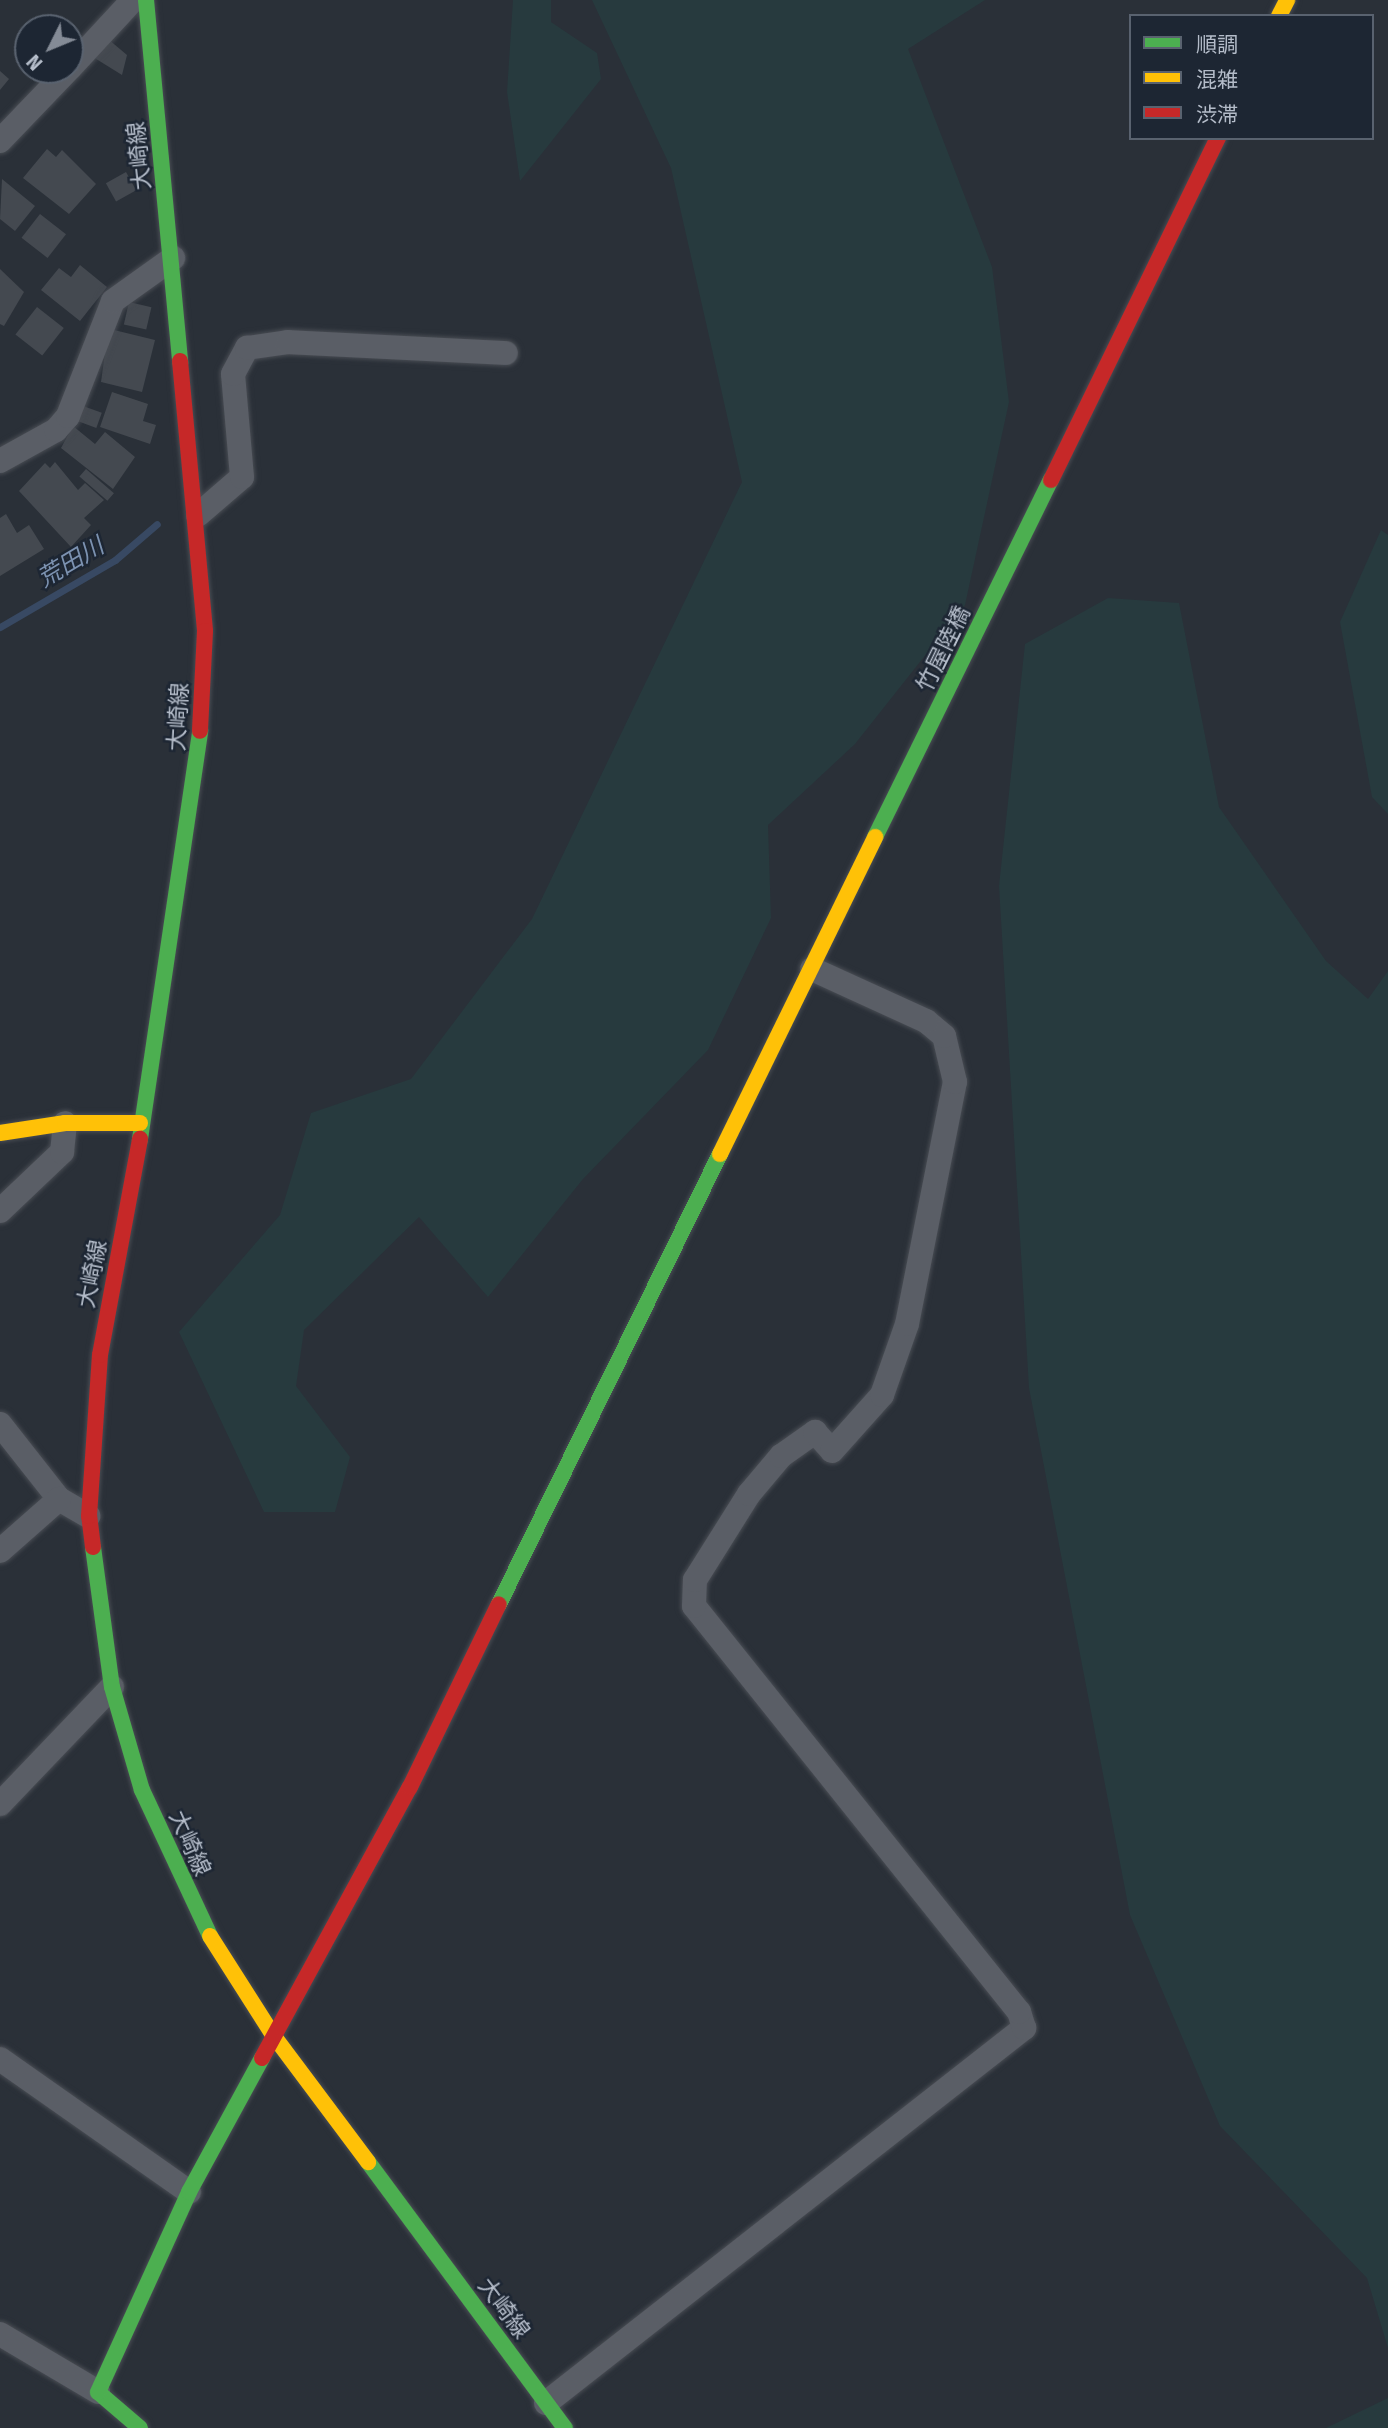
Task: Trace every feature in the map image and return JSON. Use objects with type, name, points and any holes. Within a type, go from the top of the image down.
[{"type":"street","points":[[84,53],[133,0]]},
{"type":"street","name":"大崎線","points":[[146,0],[198,516],[205,631],[198,780],[100,1355],[89,1516],[112,1687],[170,1860],[273,2035],[565,2428]]},
{"type":"street","points":[[0,141],[55,84]]},
{"type":"street","name":"竹屋陸橋","points":[[98,2392],[188,2192],[410,1787],[1217,140]]},
{"type":"street","points":[[0,461],[56,430],[68,416],[113,300],[173,258]]},
{"type":"street","points":[[198,516],[242,477],[233,374],[247,348],[288,342],[506,353]]},
{"type":"street","points":[[546,2403],[1024,2028],[1019,2012],[694,1606],[702,1569],[781,1456],[815,1432],[832,1451],[882,1395],[907,1324],[956,1082],[944,1036],[926,1021],[812,969]]},
{"type":"street","points":[[0,1133],[65,1123],[141,1123]]},
{"type":"street","points":[[0,1211],[62,1152],[65,1123]]},
{"type":"street","points":[[0,1424],[59,1499],[89,1516]]},
{"type":"street","points":[[0,1551],[59,1499]]},
{"type":"street","points":[[0,1804],[112,1687]]},
{"type":"street","points":[[0,2059],[188,2192]]},
{"type":"street","points":[[0,2334],[98,2392],[140,2428]]},
{"type":"green space","points":[[513,0],[551,0],[551,22],[597,53],[601,79],[520,181],[507,92]]},
{"type":"green space","points":[[592,0],[985,0],[908,49],[992,267],[1009,402],[965,605],[855,744],[768,825],[771,918],[708,1050],[583,1179],[488,1297],[419,1217],[304,1330],[296,1386],[350,1457],[335,1512],[264,1512],[179,1332],[280,1215],[311,1113],[411,1079],[532,919],[742,482],[671,168]]},
{"type":"green space","points":[[1381,530],[1388,535],[1388,814],[1372,797],[1340,622]]},
{"type":"green space","points":[[1108,598],[1179,603],[1219,807],[1326,961],[1368,999],[1388,971],[1388,2348],[1367,2278],[1220,2126],[1130,1915],[1029,1388],[999,886],[1025,644]]},
{"type":"green space","points":[[1388,2398],[1388,2428],[1326,2428]]},
{"type":"building","points":[[108,39],[127,55],[122,75],[93,57]]},
{"type":"building","points":[[0,71],[9,79],[0,90]]},
{"type":"building","points":[[47,149],[56,157],[62,150],[96,184],[69,214],[23,178]]},
{"type":"building","points":[[126,172],[136,190],[116,202],[106,183]]},
{"type":"building","points":[[2,179],[35,206],[15,231],[0,219]]},
{"type":"building","points":[[40,214],[66,234],[48,258],[22,238]]},
{"type":"building","points":[[80,265],[107,287],[80,321],[41,290],[59,268],[71,277]]},
{"type":"building","points":[[0,269],[24,292],[4,326],[0,324]]},
{"type":"building","points":[[129,302],[151,307],[146,330],[124,324]]},
{"type":"building","points":[[37,307],[64,328],[42,356],[15,335]]},
{"type":"building","points":[[114,330],[155,340],[142,392],[101,382],[107,338]]},
{"type":"building","points":[[112,392],[148,404],[143,421],[156,425],[150,444],[100,427]]},
{"type":"building","points":[[83,406],[102,413],[96,428],[78,421]]},
{"type":"building","points":[[73,426],[95,444],[105,432],[135,457],[113,489],[61,448]]},
{"type":"building","points":[[55,462],[78,490],[85,483],[104,500],[84,518],[91,525],[71,547],[19,491],[45,463],[50,468]]},
{"type":"building","points":[[86,469],[114,493],[107,501],[79,477]]},
{"type":"building","points":[[6,514],[17,533],[29,525],[44,549],[0,576],[0,518]]},
{"type":"waterway","name":"荒田川","points":[[0,627],[115,560],[157,524]]},
{"type":"traffic: fast","points":[[146,0],[180,361]]},
{"type":"traffic: fast","points":[[875,837],[1051,480]]},
{"type":"traffic: fast","points":[[140,1139],[200,731]]},
{"type":"traffic: fast","points":[[499,1604],[720,1154]]},
{"type":"traffic: fast","points":[[93,1547],[112,1687],[142,1790],[210,1936]]},
{"type":"traffic: fast","points":[[140,2428],[98,2392],[189,2192],[262,2058]]},
{"type":"traffic: fast","points":[[368,2162],[565,2428]]},
{"type":"traffic: slow","points":[[1280,14],[1287,0]]},
{"type":"traffic: slow","points":[[720,1154],[875,837]]},
{"type":"traffic: slow","points":[[0,1133],[65,1123],[140,1123]]},
{"type":"traffic: slow","points":[[210,1936],[273,2035],[368,2162]]},
{"type":"traffic: jam","points":[[1051,480],[1217,140]]},
{"type":"traffic: jam","points":[[180,361],[205,631],[200,731]]},
{"type":"traffic: jam","points":[[93,1547],[89,1516],[100,1355],[140,1139]]},
{"type":"traffic: jam","points":[[262,2058],[410,1787],[499,1604]]}]
